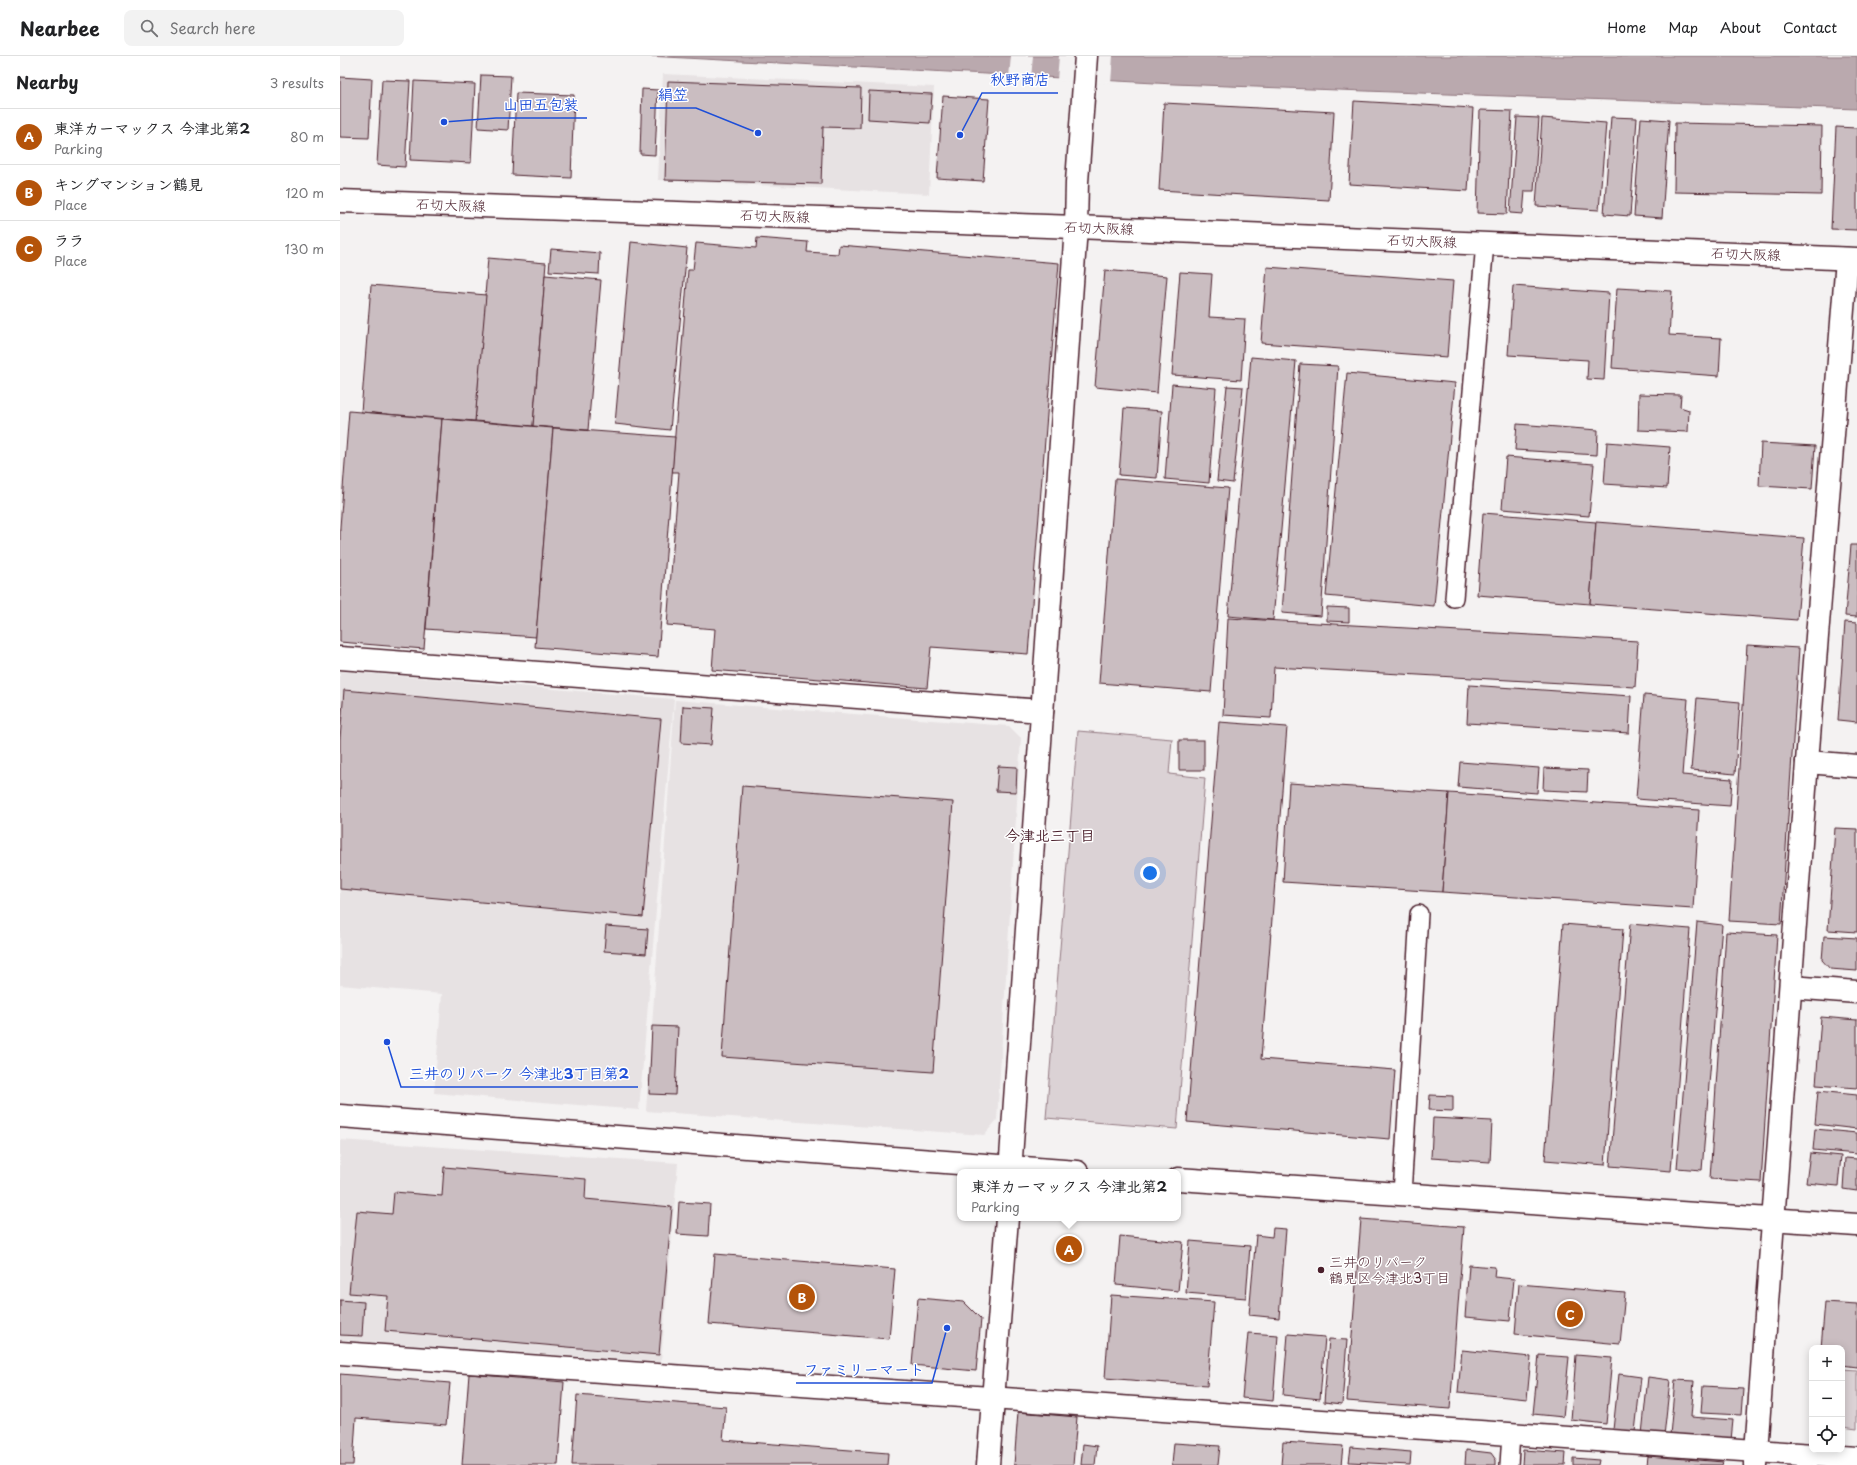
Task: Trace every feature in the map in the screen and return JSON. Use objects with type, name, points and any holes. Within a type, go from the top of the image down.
[{"type":"street","points":[[1010,1169],[1076,227],[1086,56]]},
{"type":"street","name":"石切大阪線","points":[[340,205],[1076,227],[1852,259]]},
{"type":"street","points":[[1756,1458],[1807,762],[1852,259]]},
{"type":"street","points":[[340,658],[1042,711]]},
{"type":"street","points":[[1807,762],[1857,766]]},
{"type":"street","points":[[1791,987],[1857,992]]},
{"type":"street","points":[[340,1116],[998,1169]]},
{"type":"street","points":[[1181,1179],[1857,1225]]},
{"type":"street","points":[[988,1465],[1007,1221]]},
{"type":"street","points":[[340,1353],[1511,1434],[1756,1458],[1857,1458]]},
{"type":"lane","points":[[1454,598],[1485,243]]},
{"type":"lane","points":[[1402,1194],[1419,914]]},
{"type":"lane","points":[[1509,1465],[1511,1434]]},
{"type":"shaded area","points":[[647,56],[1857,56],[1857,109],[1174,84]]},
{"type":"shaded area","points":[[663,74],[934,87],[929,194],[658,180]]},
{"type":"shaded area","points":[[340,671],[674,699],[639,1110],[434,1093],[442,994],[340,985]]},
{"type":"shaded area","points":[[675,700],[1009,726],[1021,738],[997,1120],[984,1135],[646,1111]]},
{"type":"shaded area","points":[[1078,731],[1172,739],[1169,774],[1205,778],[1177,1129],[1046,1118]]},
{"type":"shaded area","points":[[340,1140],[678,1163],[661,1362],[340,1340]]},
{"type":"shaded area","points":[[1845,1369],[1857,1370],[1857,1429],[1845,1427]]},
{"type":"pier","points":[[1011,56],[1033,56],[1031,78],[1009,77]]},
{"type":"pier","points":[[1059,56],[1113,56],[1111,83],[1057,80]]},
{"type":"building","points":[[481,75],[511,76],[508,130],[478,128]]},
{"type":"building","points":[[340,77],[372,79],[369,138],[340,137]]},
{"type":"building","points":[[382,80],[410,81],[405,167],[377,165]]},
{"type":"building","points":[[414,81],[475,84],[471,163],[410,160]]},
{"type":"building","points":[[668,81],[861,88],[860,128],[823,127],[821,184],[665,180]]},
{"type":"building","points":[[642,89],[658,90],[655,155],[640,154]]},
{"type":"building","points":[[869,91],[932,94],[930,123],[868,119]]},
{"type":"building","points":[[516,93],[574,95],[571,178],[512,175]]},
{"type":"building","points":[[943,96],[989,99],[983,181],[937,178]]},
{"type":"building","points":[[1354,101],[1473,108],[1468,191],[1349,184]]},
{"type":"building","points":[[1164,103],[1334,112],[1329,200],[1159,190]]},
{"type":"building","points":[[1480,110],[1512,111],[1507,214],[1477,213]]},
{"type":"building","points":[[1517,117],[1539,118],[1534,191],[1525,191],[1523,214],[1510,213]]},
{"type":"building","points":[[1611,117],[1637,118],[1630,216],[1604,214]]},
{"type":"building","points":[[1542,118],[1606,123],[1599,210],[1536,206]]},
{"type":"building","points":[[1641,118],[1669,120],[1662,218],[1634,216]]},
{"type":"building","points":[[1675,123],[1822,126],[1821,195],[1674,192]]},
{"type":"building","points":[[1836,127],[1857,128],[1857,230],[1831,229]]},
{"type":"building","points":[[757,238],[808,242],[807,252],[838,254],[839,245],[1059,263],[1028,654],[931,647],[927,688],[712,670],[715,629],[667,625],[679,472],[672,472],[688,270],[693,270],[696,243],[756,248]]},
{"type":"building","points":[[631,242],[687,248],[670,430],[615,424]]},
{"type":"building","points":[[551,249],[600,253],[599,274],[549,271]]},
{"type":"building","points":[[488,258],[546,263],[533,426],[475,421]]},
{"type":"building","points":[[1267,267],[1453,281],[1447,357],[1261,343]]},
{"type":"building","points":[[1105,270],[1167,276],[1157,393],[1095,387]]},
{"type":"building","points":[[1180,272],[1212,274],[1209,317],[1245,319],[1241,380],[1172,375]]},
{"type":"building","points":[[545,275],[601,280],[588,430],[533,426]]},
{"type":"building","points":[[371,285],[486,295],[475,421],[361,412]]},
{"type":"building","points":[[1513,286],[1609,293],[1604,380],[1587,379],[1588,360],[1508,355]]},
{"type":"building","points":[[1617,288],[1672,291],[1669,335],[1721,338],[1719,376],[1612,368]]},
{"type":"building","points":[[1251,357],[1296,361],[1273,620],[1228,616]]},
{"type":"building","points":[[1300,364],[1338,366],[1321,616],[1282,613]]},
{"type":"building","points":[[1347,373],[1455,383],[1434,606],[1326,596]]},
{"type":"building","points":[[1172,384],[1216,388],[1209,483],[1165,479]]},
{"type":"building","points":[[1227,386],[1243,387],[1233,483],[1217,481]]},
{"type":"building","points":[[1639,394],[1681,395],[1680,407],[1689,410],[1688,432],[1638,430]]},
{"type":"building","points":[[1124,408],[1162,411],[1157,478],[1119,475]]},
{"type":"building","points":[[349,411],[442,419],[424,649],[340,642],[340,527]]},
{"type":"building","points":[[442,419],[553,428],[536,637],[426,629]]},
{"type":"building","points":[[1517,424],[1598,430],[1597,455],[1515,450]]},
{"type":"building","points":[[553,428],[675,437],[658,657],[535,647]]},
{"type":"building","points":[[1607,442],[1670,447],[1667,488],[1604,484]]},
{"type":"building","points":[[1761,443],[1815,446],[1812,489],[1759,486]]},
{"type":"building","points":[[1506,457],[1594,464],[1589,516],[1502,509]]},
{"type":"building","points":[[1115,479],[1228,488],[1211,692],[1099,683]]},
{"type":"building","points":[[1483,513],[1596,522],[1590,604],[1477,595]]},
{"type":"building","points":[[1596,522],[1804,538],[1797,620],[1590,604]]},
{"type":"building","points":[[1851,545],[1857,545],[1857,617],[1845,616]]},
{"type":"building","points":[[1327,607],[1349,608],[1349,622],[1327,621]]},
{"type":"building","points":[[1228,618],[1638,641],[1635,687],[1274,667],[1271,718],[1223,715]]},
{"type":"building","points":[[1845,622],[1857,623],[1857,722],[1838,720]]},
{"type":"building","points":[[1747,645],[1799,648],[1781,924],[1729,921]]},
{"type":"building","points":[[1469,685],[1631,696],[1629,733],[1467,723]]},
{"type":"building","points":[[344,690],[661,719],[643,917],[340,889],[340,739]]},
{"type":"building","points":[[1644,695],[1688,699],[1682,775],[1732,779],[1730,806],[1636,799]]},
{"type":"building","points":[[1697,698],[1740,702],[1735,774],[1691,770]]},
{"type":"building","points":[[683,706],[714,708],[711,745],[681,743]]},
{"type":"building","points":[[1219,722],[1287,727],[1261,1059],[1395,1070],[1390,1139],[1187,1122]]},
{"type":"building","points":[[1179,740],[1204,740],[1204,770],[1179,770]]},
{"type":"building","points":[[1460,762],[1539,768],[1537,793],[1458,787]]},
{"type":"building","points":[[998,766],[1017,767],[1016,792],[996,791]]},
{"type":"building","points":[[1544,768],[1588,770],[1587,792],[1543,790]]},
{"type":"building","points":[[1289,783],[1449,793],[1442,892],[1283,882]]},
{"type":"building","points":[[742,786],[953,802],[933,1072],[722,1057]]},
{"type":"building","points":[[1449,793],[1699,810],[1693,909],[1442,892]]},
{"type":"building","points":[[1835,828],[1857,829],[1857,932],[1828,930]]},
{"type":"building","points":[[1697,922],[1722,925],[1702,1170],[1677,1168]]},
{"type":"building","points":[[1563,924],[1623,929],[1605,1165],[1545,1160]]},
{"type":"building","points":[[1630,924],[1690,929],[1671,1171],[1610,1166]]},
{"type":"building","points":[[606,926],[648,929],[646,954],[604,951]]},
{"type":"building","points":[[1726,932],[1777,935],[1761,1182],[1710,1179]]},
{"type":"building","points":[[1824,936],[1857,938],[1857,971],[1830,969],[1822,960]]},
{"type":"building","points":[[1821,1017],[1857,1020],[1857,1088],[1816,1085]]},
{"type":"building","points":[[652,1026],[678,1027],[675,1095],[649,1094]]},
{"type":"building","points":[[1818,1091],[1857,1095],[1857,1129],[1815,1124]]},
{"type":"building","points":[[1430,1095],[1453,1096],[1453,1111],[1429,1110]]},
{"type":"building","points":[[1433,1118],[1492,1121],[1490,1162],[1431,1158]]},
{"type":"building","points":[[1815,1129],[1857,1133],[1857,1154],[1813,1150]]},
{"type":"building","points":[[1810,1153],[1841,1156],[1838,1186],[1806,1183]]},
{"type":"building","points":[[1845,1158],[1857,1159],[1857,1191],[1843,1189]]},
{"type":"building","points":[[444,1167],[586,1179],[585,1199],[672,1207],[659,1355],[385,1331],[388,1296],[349,1293],[357,1211],[392,1214],[394,1192],[442,1196]]},
{"type":"building","points":[[679,1202],[710,1204],[708,1236],[677,1234]]},
{"type":"building","points":[[1361,1219],[1464,1227],[1450,1409],[1347,1401]]},
{"type":"building","points":[[1273,1228],[1286,1229],[1279,1318],[1249,1315],[1256,1235],[1272,1237]]},
{"type":"building","points":[[1120,1236],[1183,1242],[1178,1291],[1116,1285]]},
{"type":"building","points":[[1190,1241],[1250,1246],[1246,1298],[1186,1293]]},
{"type":"building","points":[[715,1254],[895,1269],[889,1339],[709,1324]]},
{"type":"building","points":[[1469,1265],[1495,1267],[1494,1277],[1514,1279],[1510,1321],[1465,1317]]},
{"type":"building","points":[[1519,1284],[1625,1293],[1620,1344],[1515,1334]]},
{"type":"building","points":[[1111,1295],[1214,1302],[1207,1386],[1105,1378]]},
{"type":"building","points":[[918,1298],[964,1302],[981,1319],[976,1371],[912,1365]]},
{"type":"building","points":[[340,1300],[364,1302],[362,1336],[340,1335]]},
{"type":"building","points":[[1825,1302],[1857,1304],[1857,1367],[1845,1365],[1845,1345],[1821,1345]]},
{"type":"building","points":[[1248,1333],[1278,1335],[1273,1401],[1242,1398]]},
{"type":"building","points":[[1288,1334],[1325,1337],[1320,1399],[1283,1395]]},
{"type":"building","points":[[1329,1339],[1347,1340],[1342,1404],[1324,1402]]},
{"type":"building","points":[[1462,1350],[1531,1357],[1527,1399],[1458,1392]]},
{"type":"building","points":[[1539,1355],[1569,1357],[1563,1417],[1533,1414]]},
{"type":"building","points":[[1576,1355],[1612,1358],[1606,1424],[1571,1420]]},
{"type":"building","points":[[340,1374],[450,1383],[446,1425],[356,1418],[353,1465],[340,1465]]},
{"type":"building","points":[[469,1374],[564,1382],[558,1465],[462,1465]]},
{"type":"building","points":[[1619,1374],[1641,1377],[1635,1432],[1613,1430]]},
{"type":"building","points":[[1648,1377],[1670,1380],[1664,1436],[1642,1434]]},
{"type":"building","points":[[1675,1380],[1694,1381],[1691,1417],[1733,1420],[1731,1440],[1670,1435]]},
{"type":"building","points":[[1703,1386],[1743,1388],[1741,1415],[1701,1413]]},
{"type":"building","points":[[577,1395],[726,1407],[723,1440],[888,1453],[887,1465],[572,1465]]},
{"type":"building","points":[[1018,1412],[1077,1417],[1073,1465],[1014,1465]]},
{"type":"building","points":[[1283,1442],[1343,1446],[1341,1465],[1281,1465]]},
{"type":"building","points":[[1174,1443],[1220,1446],[1218,1465],[1172,1465]]},
{"type":"building","points":[[1083,1444],[1097,1446],[1095,1465],[1081,1465]]},
{"type":"building","points":[[1351,1447],[1411,1452],[1410,1465],[1349,1462]]},
{"type":"building","points":[[1466,1450],[1491,1453],[1496,1460],[1496,1465],[1465,1465]]},
{"type":"building","points":[[1523,1450],[1566,1453],[1565,1465],[1522,1465]]},
{"type":"building","points":[[1648,1456],[1723,1462],[1722,1465],[1647,1465]]},
{"type":"building","points":[[1573,1458],[1599,1460],[1598,1465],[1573,1465]]},
{"type":"place","name":"山田五包装","points":[[444,122]]},
{"type":"place","name":"絹笠","points":[[758,133]]},
{"type":"place","name":"秋野商店","points":[[960,135]]},
{"type":"place","name":"三井のリパーク 今津北3丁目第2","points":[[387,1042]]},
{"type":"place","name":"東洋カーマックス 今津北第2","points":[[1069,1249]]},
{"type":"place","name":"三井のリパーク 鶴見区今津北3丁目","points":[[1321,1270]]},
{"type":"place","name":"キングマンション鶴見","points":[[802,1297]]},
{"type":"place","name":"ララ","points":[[1570,1314]]},
{"type":"place","name":"ファミリーマート","points":[[947,1328]]},
{"type":"district","name":"今津北三丁目","points":[[1050,836]]}]
